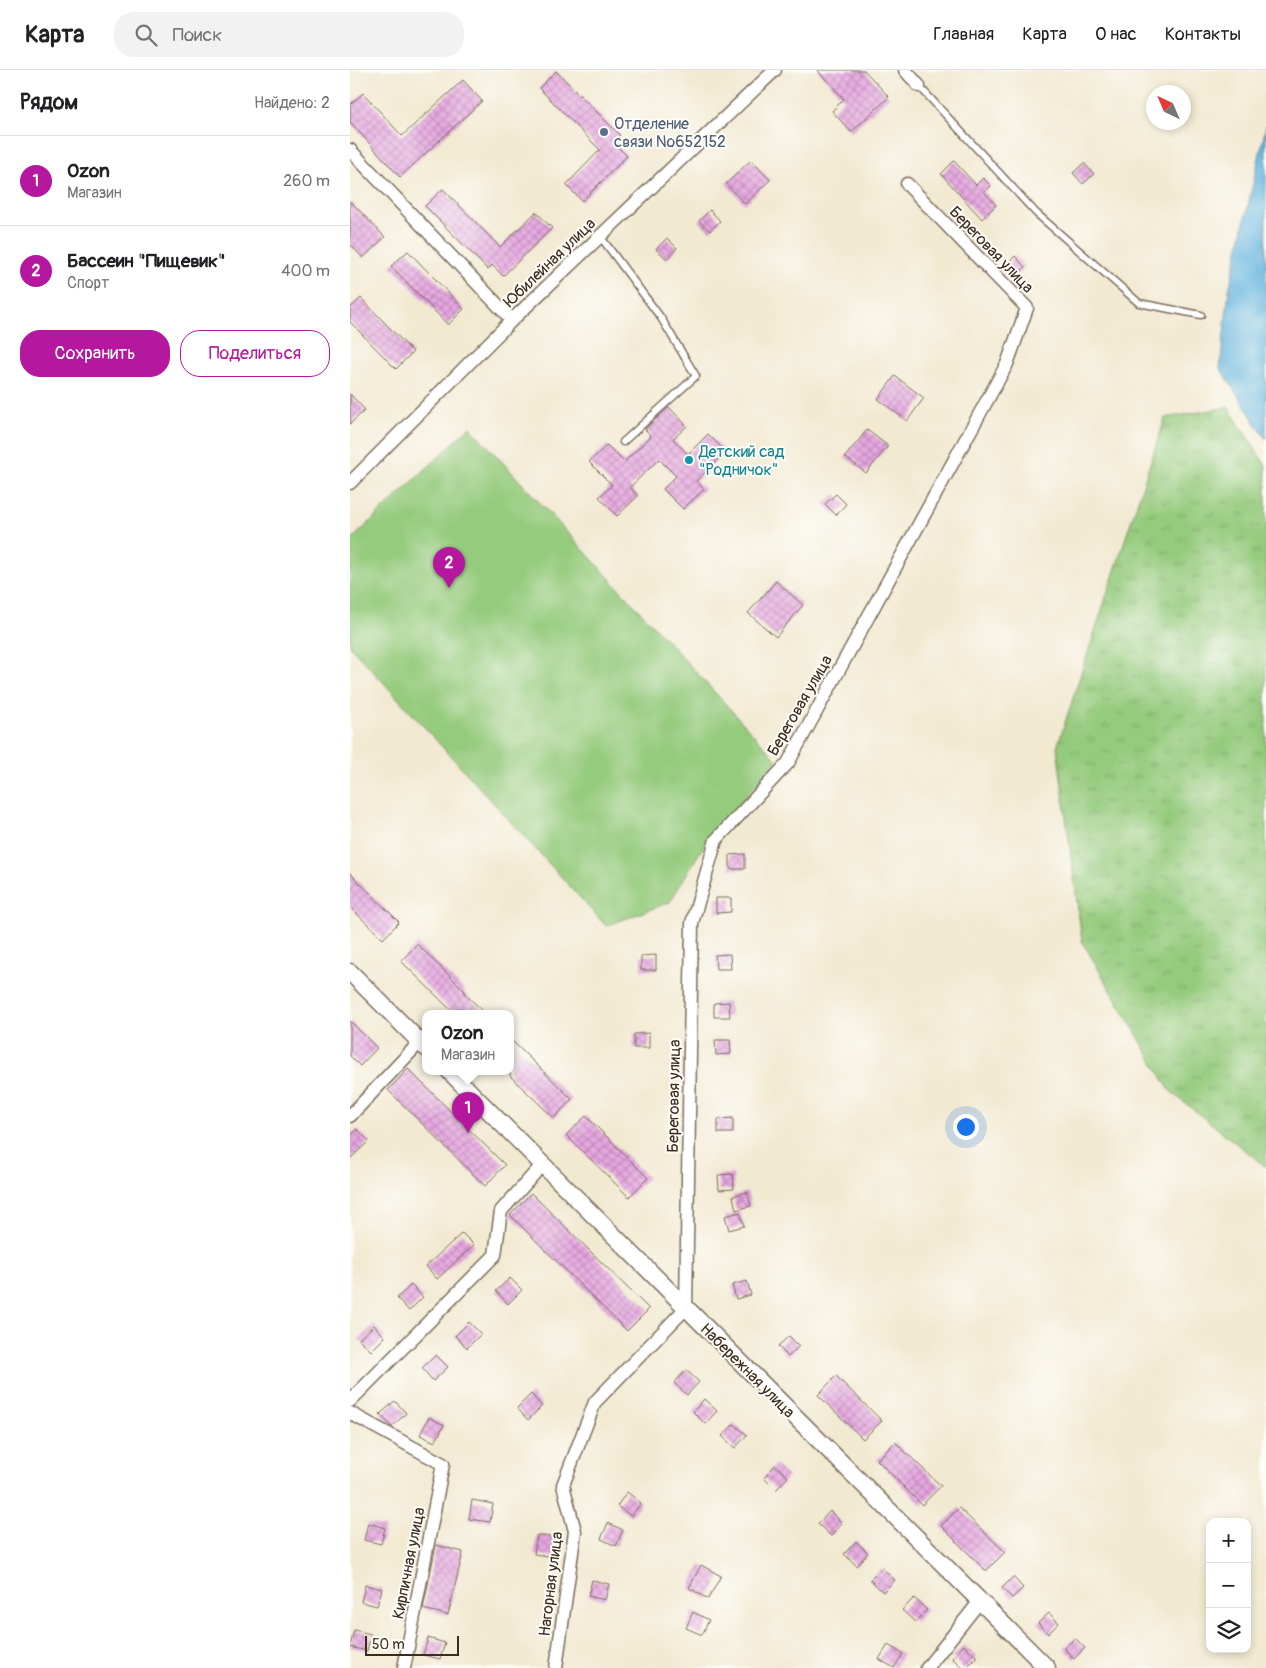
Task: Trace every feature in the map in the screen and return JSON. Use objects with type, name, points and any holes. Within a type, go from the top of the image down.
[{"type":"street","name":"Юбилейная улица","points":[[350,483],[512,320],[775,70]]},
{"type":"street","points":[[904,70],[919,86]]},
{"type":"street","points":[[350,150],[512,320]]},
{"type":"street","name":"Береговая улица","points":[[686,1308],[692,923],[716,840],[788,763],[1007,364],[1027,308],[907,184]]},
{"type":"street","points":[[350,972],[422,1044]]},
{"type":"street","points":[[350,1116],[422,1046]]},
{"type":"street","name":"Набережная улица","points":[[453,1075],[1047,1668]]},
{"type":"street","points":[[350,1401],[495,1255],[501,1211],[543,1164]]},
{"type":"street","name":"Нагорная улица","points":[[556,1668],[575,1531],[563,1485],[594,1402],[686,1308]]},
{"type":"street","name":"Кирпичная улица","points":[[350,1413],[443,1464],[404,1668]]},
{"type":"street","points":[[927,1668],[980,1601]]},
{"type":"lane","points":[[919,86],[1036,213],[1139,303],[1201,315]]},
{"type":"lane","points":[[600,236],[662,318],[696,376],[623,442]]},
{"type":"green space","points":[[1228,407],[1266,466],[1266,1167],[1170,1091],[1082,941],[1057,747],[1165,418]]},
{"type":"green space","points":[[470,427],[777,760],[703,847],[670,902],[606,926],[350,646],[350,541]]},
{"type":"water","points":[[1266,126],[1266,439],[1220,368],[1229,290]]},
{"type":"building","points":[[817,70],[864,70],[889,97],[851,132],[832,111],[844,99]]},
{"type":"building","points":[[556,71],[620,135],[613,142],[627,156],[582,201],[566,185],[600,150],[539,88]]},
{"type":"building","points":[[463,80],[482,101],[400,177],[350,122],[350,105],[363,93],[402,136]]},
{"type":"building","points":[[751,160],[770,180],[745,204],[726,184]]},
{"type":"building","points":[[954,161],[976,185],[983,178],[991,186],[984,192],[996,205],[982,219],[941,174]]},
{"type":"building","points":[[1084,163],[1094,174],[1083,184],[1073,173]]},
{"type":"building","points":[[443,189],[500,247],[536,212],[552,228],[503,276],[492,265],[488,270],[425,206]]},
{"type":"building","points":[[350,201],[385,237],[363,258],[350,244]]},
{"type":"building","points":[[710,210],[720,221],[710,231],[699,221]]},
{"type":"building","points":[[667,238],[677,248],[667,259],[656,249]]},
{"type":"building","points":[[408,251],[464,309],[448,325],[391,266]]},
{"type":"building","points":[[1015,256],[1025,267],[1015,278],[1004,268]]},
{"type":"building","points":[[361,298],[413,352],[396,369],[350,322],[350,308]]},
{"type":"building","points":[[895,376],[924,398],[907,421],[878,399]]},
{"type":"building","points":[[350,394],[365,410],[350,424]]},
{"type":"building","name":"Детский сад \"Родничок\"","points":[[669,407],[687,426],[673,439],[688,454],[708,434],[726,452],[696,481],[704,489],[683,509],[663,489],[676,476],[659,459],[630,487],[638,496],[617,516],[599,497],[612,485],[589,462],[607,445],[624,462],[651,436],[645,429]]},
{"type":"building","points":[[867,430],[888,446],[866,473],[845,457]]},
{"type":"building","points":[[836,494],[846,504],[836,515],[825,504]]},
{"type":"building","points":[[776,581],[803,605],[776,637],[748,613]]},
{"type":"building","points":[[745,854],[745,869],[730,869],[730,855]]},
{"type":"building","points":[[350,873],[399,922],[383,939],[350,907]]},
{"type":"building","points":[[716,898],[731,898],[731,912],[716,913]]},
{"type":"building","points":[[417,944],[482,1010],[451,1010],[401,961]]},
{"type":"building","points":[[730,954],[731,969],[716,969],[715,955]]},
{"type":"building","points":[[656,955],[656,970],[641,970],[641,956]]},
{"type":"building","points":[[729,1002],[730,1017],[714,1017],[714,1003]]},
{"type":"building","points":[[350,1021],[377,1048],[360,1066],[350,1056]]},
{"type":"building","points":[[649,1033],[649,1048],[634,1048],[634,1034]]},
{"type":"building","points":[[715,1040],[730,1040],[731,1054],[716,1055]]},
{"type":"building","points":[[514,1043],[572,1099],[554,1118],[510,1076],[514,1075]]},
{"type":"building","points":[[408,1069],[505,1165],[485,1186],[388,1090]]},
{"type":"building","points":[[586,1116],[648,1178],[629,1197],[566,1135]]},
{"type":"building","points":[[733,1118],[733,1133],[718,1133],[718,1119]]},
{"type":"building","points":[[357,1129],[369,1141],[350,1159],[350,1136]]},
{"type":"building","points":[[733,1174],[734,1189],[719,1190],[718,1175]]},
{"type":"building","points":[[747,1192],[751,1206],[736,1210],[733,1196]]},
{"type":"building","points":[[531,1193],[649,1309],[627,1331],[510,1215]]},
{"type":"building","points":[[740,1212],[744,1226],[729,1230],[725,1216]]},
{"type":"building","points":[[462,1233],[474,1245],[437,1279],[426,1266]]},
{"type":"building","points":[[510,1278],[522,1290],[508,1304],[496,1291]]},
{"type":"building","points":[[747,1281],[751,1295],[736,1299],[732,1285]]},
{"type":"building","points":[[411,1285],[423,1297],[409,1311],[397,1298]]},
{"type":"building","points":[[469,1322],[481,1334],[467,1348],[455,1336]]},
{"type":"building","points":[[374,1325],[385,1337],[371,1351],[359,1339]]},
{"type":"building","points":[[789,1336],[799,1346],[788,1357],[778,1346]]},
{"type":"building","points":[[436,1355],[448,1367],[433,1381],[422,1368]]},
{"type":"building","points":[[686,1370],[699,1382],[687,1395],[674,1383]]},
{"type":"building","points":[[836,1376],[882,1421],[863,1439],[818,1395]]},
{"type":"building","points":[[531,1394],[542,1406],[528,1420],[517,1408]]},
{"type":"building","points":[[704,1399],[717,1411],[705,1424],[693,1412]]},
{"type":"building","points":[[395,1401],[406,1413],[392,1427],[380,1414]]},
{"type":"building","points":[[429,1417],[444,1425],[435,1442],[420,1435]]},
{"type":"building","points":[[734,1424],[747,1435],[735,1448],[722,1436]]},
{"type":"building","points":[[895,1442],[941,1486],[922,1505],[877,1460]]},
{"type":"building","points":[[775,1465],[788,1477],[776,1490],[764,1478]]},
{"type":"building","points":[[627,1492],[641,1503],[631,1516],[617,1506]]},
{"type":"building","points":[[472,1500],[493,1504],[490,1522],[469,1519]]},
{"type":"building","points":[[959,1508],[1005,1552],[986,1571],[941,1526]]},
{"type":"building","points":[[830,1511],[842,1523],[831,1536],[818,1524]]},
{"type":"building","points":[[368,1523],[385,1528],[381,1544],[364,1540]]},
{"type":"building","points":[[608,1523],[623,1530],[616,1546],[601,1539]]},
{"type":"building","points":[[537,1535],[557,1538],[554,1557],[534,1554]]},
{"type":"building","points":[[856,1541],[868,1553],[857,1566],[844,1554]]},
{"type":"building","points":[[436,1545],[463,1552],[448,1615],[423,1609]]},
{"type":"building","points":[[701,1565],[721,1576],[708,1599],[689,1588]]},
{"type":"building","points":[[882,1568],[895,1580],[883,1592],[870,1580]]},
{"type":"building","points":[[1013,1577],[1023,1588],[1012,1598],[1002,1588]]},
{"type":"building","points":[[592,1580],[609,1584],[605,1600],[588,1596]]},
{"type":"building","points":[[365,1585],[382,1589],[377,1606],[361,1602]]},
{"type":"building","points":[[914,1598],[927,1610],[915,1622],[902,1610]]},
{"type":"building","points":[[693,1612],[709,1620],[702,1635],[686,1628]]},
{"type":"building","points":[[1049,1613],[1059,1623],[1048,1634],[1038,1623]]},
{"type":"building","points":[[354,1630],[371,1634],[367,1651],[350,1647]]},
{"type":"building","points":[[428,1638],[445,1643],[440,1659],[423,1655]]},
{"type":"building","points":[[1075,1638],[1085,1648],[1074,1659],[1064,1648]]},
{"type":"building","points":[[888,1645],[903,1654],[894,1668],[879,1659]]},
{"type":"building","points":[[964,1645],[977,1657],[966,1668],[963,1668],[952,1658]]},
{"type":"place","name":"Отделение связи №652152","points":[[604,132]]},
{"type":"place","name":"Детский сад \"Родничок\"","points":[[689,460]]},
{"type":"place","name":"Бассеин \"Пищевик\"","points":[[449,588]]},
{"type":"place","name":"Ozon","points":[[468,1133]]}]
